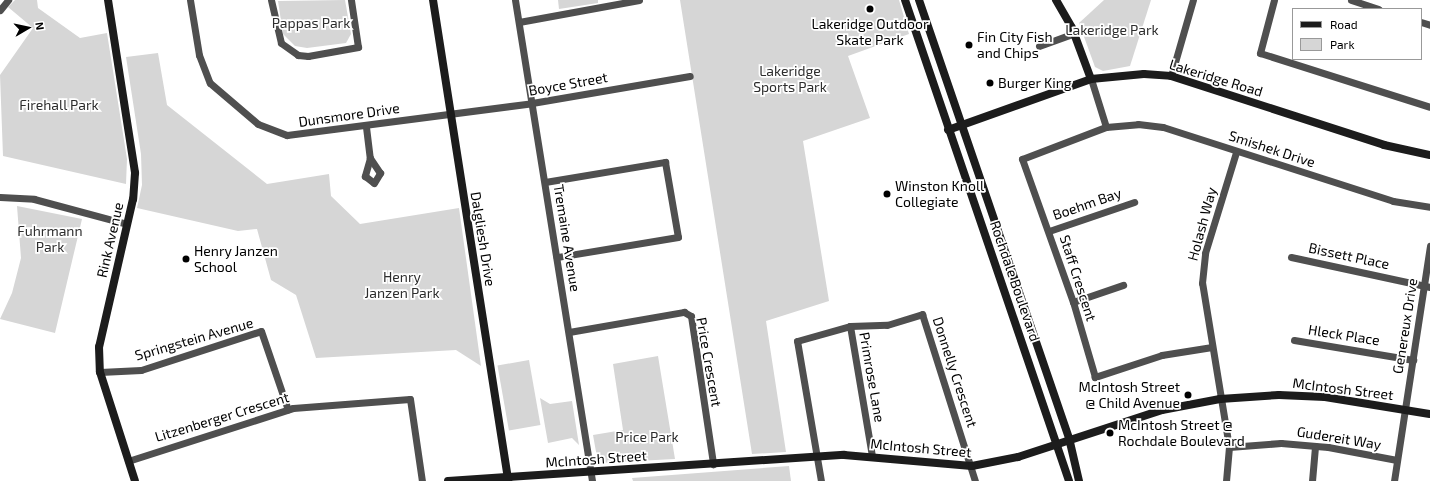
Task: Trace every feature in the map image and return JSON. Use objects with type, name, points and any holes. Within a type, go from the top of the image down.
[{"type":"street","points":[[0,10],[8,0]]},
{"type":"street","name":"Rink Avenue","points":[[108,0],[135,173],[127,224],[99,347],[100,372],[135,481]]},
{"type":"street","name":"Dunsmore Drive","points":[[190,0],[204,72],[219,92],[269,132],[300,136],[451,113]]},
{"type":"street","points":[[271,0],[281,43],[298,55],[308,56],[358,47],[351,0]]},
{"type":"street","name":"Dalgliesh Drive","points":[[433,0],[508,479]]},
{"type":"street","name":"Tremaine Avenue","points":[[515,0],[592,481]]},
{"type":"street","points":[[519,22],[639,0]]},
{"type":"street","name":"Rochdale Boulevard","points":[[905,0],[948,130],[1058,442],[1069,481]]},
{"type":"street","name":"Rochdale Boulevard","points":[[919,0],[960,126],[1069,438],[1079,481]]},
{"type":"street","points":[[1056,0],[1074,33],[1106,127]]},
{"type":"street","points":[[1171,76],[1193,0]]},
{"type":"street","points":[[1274,0],[1260,53],[1430,107]]},
{"type":"street","points":[[1351,0],[1376,8]]},
{"type":"street","points":[[1039,46],[1074,33]]},
{"type":"street","name":"Lakeridge Road","points":[[948,130],[1091,80],[1144,74],[1171,76],[1384,145],[1430,155]]},
{"type":"street","name":"Boyce Street","points":[[451,113],[532,103],[690,76]]},
{"type":"street","name":"Smishek Drive","points":[[1106,127],[1138,124],[1163,127],[1236,152],[1393,201],[1430,207]]},
{"type":"street","points":[[366,126],[370,158]]},
{"type":"street","name":"Staff Crescent","points":[[1106,127],[1022,159],[1049,231],[1073,302],[1095,377],[1162,355],[1212,347]]},
{"type":"street","name":"Holash Way","points":[[1226,481],[1229,446],[1202,283],[1205,253],[1236,152]]},
{"type":"street","points":[[544,182],[665,162],[678,237],[557,257]]},
{"type":"street","points":[[0,197],[34,199],[127,224]]},
{"type":"street","name":"Boehm Bay","points":[[1049,231],[1134,202]]},
{"type":"street","name":"Genereux Drive","points":[[1394,481],[1413,360],[1427,287],[1430,246]]},
{"type":"street","name":"Bissett Place","points":[[1291,257],[1427,287]]},
{"type":"street","points":[[1073,302],[1123,285]]},
{"type":"street","name":"Price Crescent","points":[[569,332],[684,312],[691,316],[713,464]]},
{"type":"street","name":"Donnelly Crescent","points":[[815,456],[796,341],[850,326],[887,325],[922,314],[972,466]]},
{"type":"street","name":"Primrose Lane","points":[[850,326],[872,456]]},
{"type":"street","name":"Springstein Avenue","points":[[100,372],[141,370],[261,330],[288,410]]},
{"type":"street","name":"Hleck Place","points":[[1294,340],[1413,360]]},
{"type":"street","name":"McIntosh Street","points":[[448,481],[508,479],[815,456],[872,456],[972,466],[997,463],[1069,438],[1162,410],[1220,399],[1280,395],[1317,397],[1430,414]]},
{"type":"street","name":"Litzenberger Crescent","points":[[128,461],[288,410],[410,399],[422,481]]},
{"type":"street","name":"Gudereit Way","points":[[1229,446],[1281,443],[1315,446],[1397,460]]},
{"type":"street","points":[[1312,481],[1315,446]]},
{"type":"street","points":[[815,456],[821,481]]},
{"type":"street","points":[[972,466],[975,481]]},
{"type":"green space","name":"Firehall Park","points":[[15,0],[37,0],[38,8],[80,38],[107,33],[127,159],[126,184],[3,156],[0,75],[33,28],[8,7]]},
{"type":"green space","name":"Pappas Park","points":[[345,0],[351,34],[346,43],[307,48],[295,46],[283,34],[278,1]]},
{"type":"green space","points":[[558,0],[598,0],[598,3],[559,9]]},
{"type":"green space","name":"Lakeridge Sports Park","points":[[680,0],[899,0],[909,34],[848,56],[870,118],[803,141],[829,301],[766,321],[786,452],[752,454]]},
{"type":"green space","name":"Lakeridge Park","points":[[1104,0],[1151,0],[1130,66],[1103,71],[1095,67],[1079,23]]},
{"type":"green space","name":"Henry Janzen Park","points":[[158,53],[167,105],[267,184],[329,174],[331,196],[360,224],[459,208],[481,366],[456,350],[316,358],[296,295],[271,280],[257,229],[238,231],[137,208],[142,185],[141,154],[126,57]]},
{"type":"green space","name":"Fuhrmann Park","points":[[17,206],[82,219],[55,333],[0,319],[12,293],[21,258]]},
{"type":"green space","name":"Price Park","points":[[658,356],[675,459],[598,463],[593,435],[623,430],[613,364]]},
{"type":"green space","points":[[529,360],[540,425],[509,431],[497,366]]},
{"type":"green space","points":[[540,398],[550,404],[572,401],[579,445],[572,438],[548,443]]},
{"type":"green space","points":[[789,466],[791,481],[633,481],[632,478]]},
{"type":"place","name":"Lakeridge Outdoor Skate Park","points":[[870,9]]},
{"type":"place","name":"Fin City Fish and Chips","points":[[969,45]]},
{"type":"place","name":"Burger King","points":[[990,83]]},
{"type":"place","name":"Winston Knoll Collegiate","points":[[887,194]]},
{"type":"place","name":"Henry Janzen School","points":[[186,259]]},
{"type":"place","name":"McIntosh Street @ Child Avenue","points":[[1188,395]]},
{"type":"place","name":"McIntosh Street @ Rochdale Boulevard","points":[[1110,433]]}]
